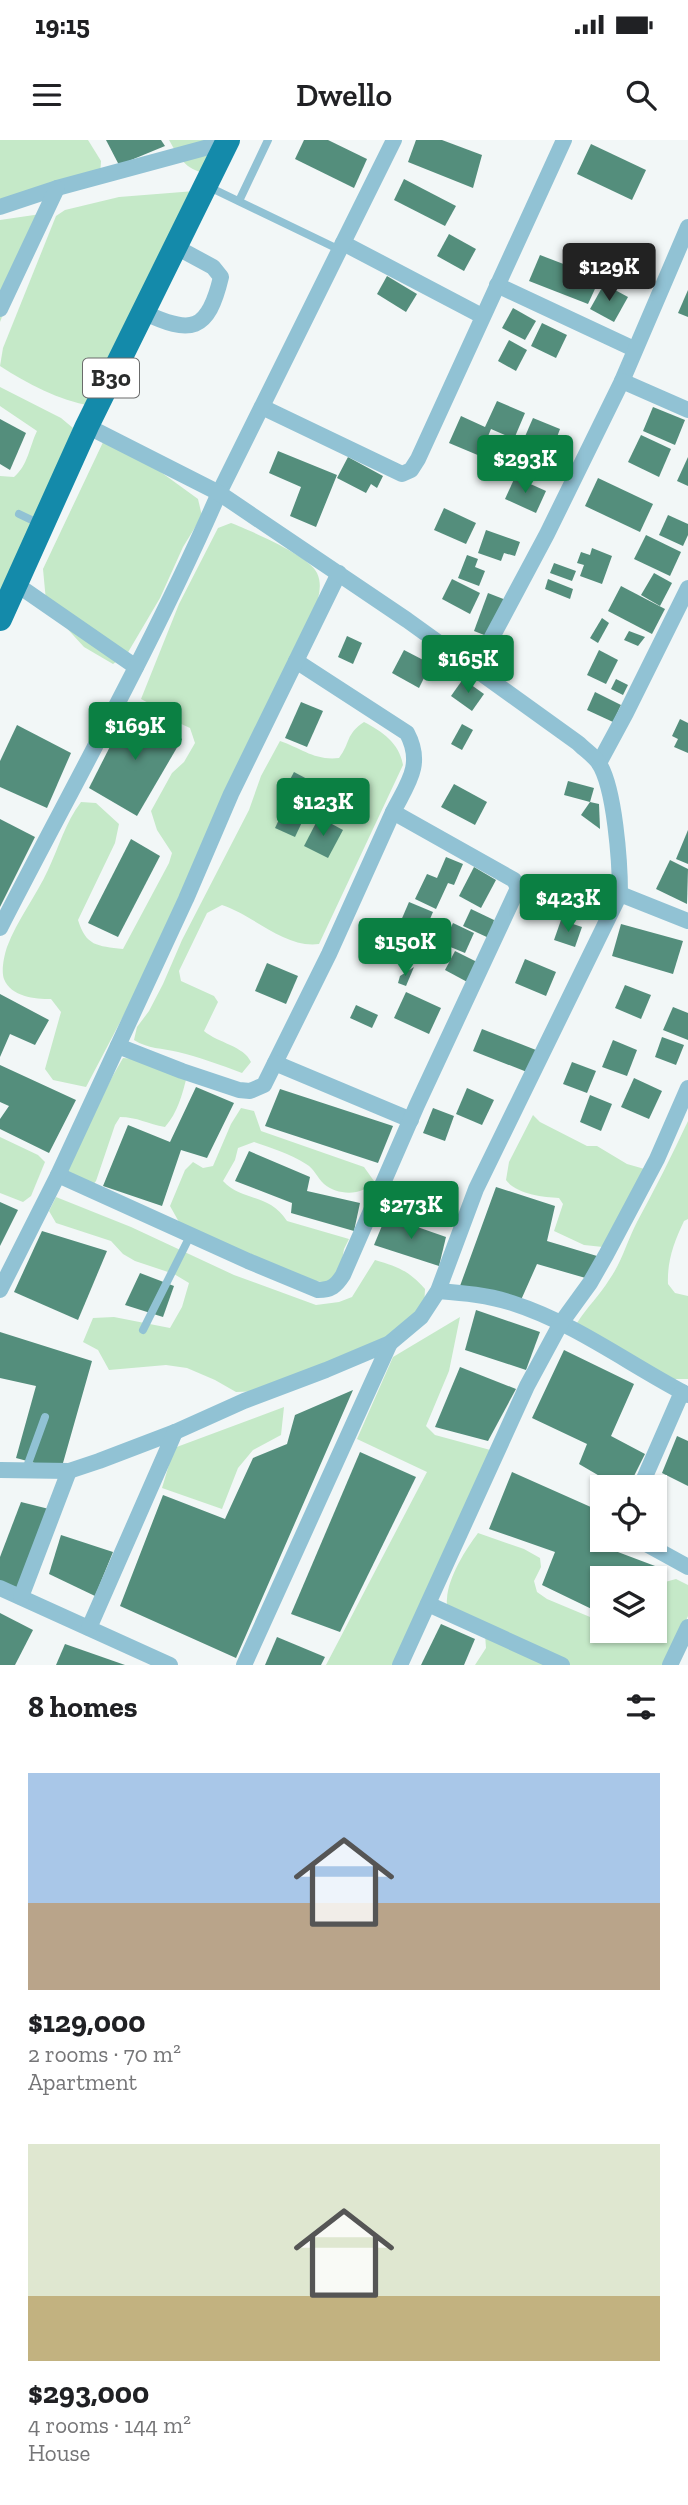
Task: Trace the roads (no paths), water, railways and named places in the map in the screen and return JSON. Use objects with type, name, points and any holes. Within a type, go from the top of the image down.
[{"type":"highway","name":"B30","points":[[0,619],[87,426],[228,141]]},
{"type":"street","points":[[0,928],[136,667],[394,140]]},
{"type":"street","points":[[262,407],[370,460],[402,474],[406,473],[418,459],[564,140]]},
{"type":"street","points":[[0,207],[57,188],[228,141]]},
{"type":"street","points":[[0,309],[57,188]]},
{"type":"street","points":[[475,669],[547,534],[622,381],[688,227]]},
{"type":"street","points":[[342,246],[482,316]]},
{"type":"street","points":[[143,312],[178,326],[192,326],[205,317],[221,277],[213,267],[176,247]]},
{"type":"street","points":[[497,285],[634,349]]},
{"type":"street","points":[[622,381],[688,410]]},
{"type":"street","points":[[0,1471],[69,1471],[175,1432],[244,1401],[390,1343],[421,1317],[438,1291],[476,1189],[620,894],[620,863],[610,799],[599,764],[578,743],[339,573],[219,493],[87,426]]},
{"type":"street","points":[[0,1290],[58,1175],[231,794],[339,573]]},
{"type":"street","points":[[16,584],[136,667]]},
{"type":"street","points":[[599,764],[688,588]]},
{"type":"street","points":[[118,1046],[192,1075],[250,1091],[264,1085],[414,769],[416,753],[407,733],[296,661]]},
{"type":"street","points":[[58,1175],[318,1290],[329,1290],[336,1285],[343,1275],[518,888],[514,880],[393,812]]},
{"type":"street","points":[[620,894],[688,921]]},
{"type":"street","points":[[275,1063],[411,1120]]},
{"type":"street","points":[[400,1665],[527,1386],[561,1323],[601,1264],[657,1159],[688,1088]]},
{"type":"street","points":[[438,1291],[512,1302],[561,1323],[685,1394],[646,1475]]},
{"type":"street","points":[[244,1665],[390,1343]]},
{"type":"street","points":[[89,1628],[175,1432]]},
{"type":"street","points":[[20,1597],[69,1471]]},
{"type":"street","points":[[661,1552],[688,1567]]},
{"type":"street","points":[[0,1588],[170,1665]]},
{"type":"street","points":[[428,1604],[562,1665]]},
{"type":"street","points":[[670,1665],[688,1627]]},
{"type":"lane","points":[[239,201],[268,140]]},
{"type":"lane","points":[[206,185],[342,246]]},
{"type":"lane","points":[[19,514],[42,525]]},
{"type":"lane","points":[[143,1330],[191,1234]]},
{"type":"lane","points":[[25,1472],[44,1417]]}]
